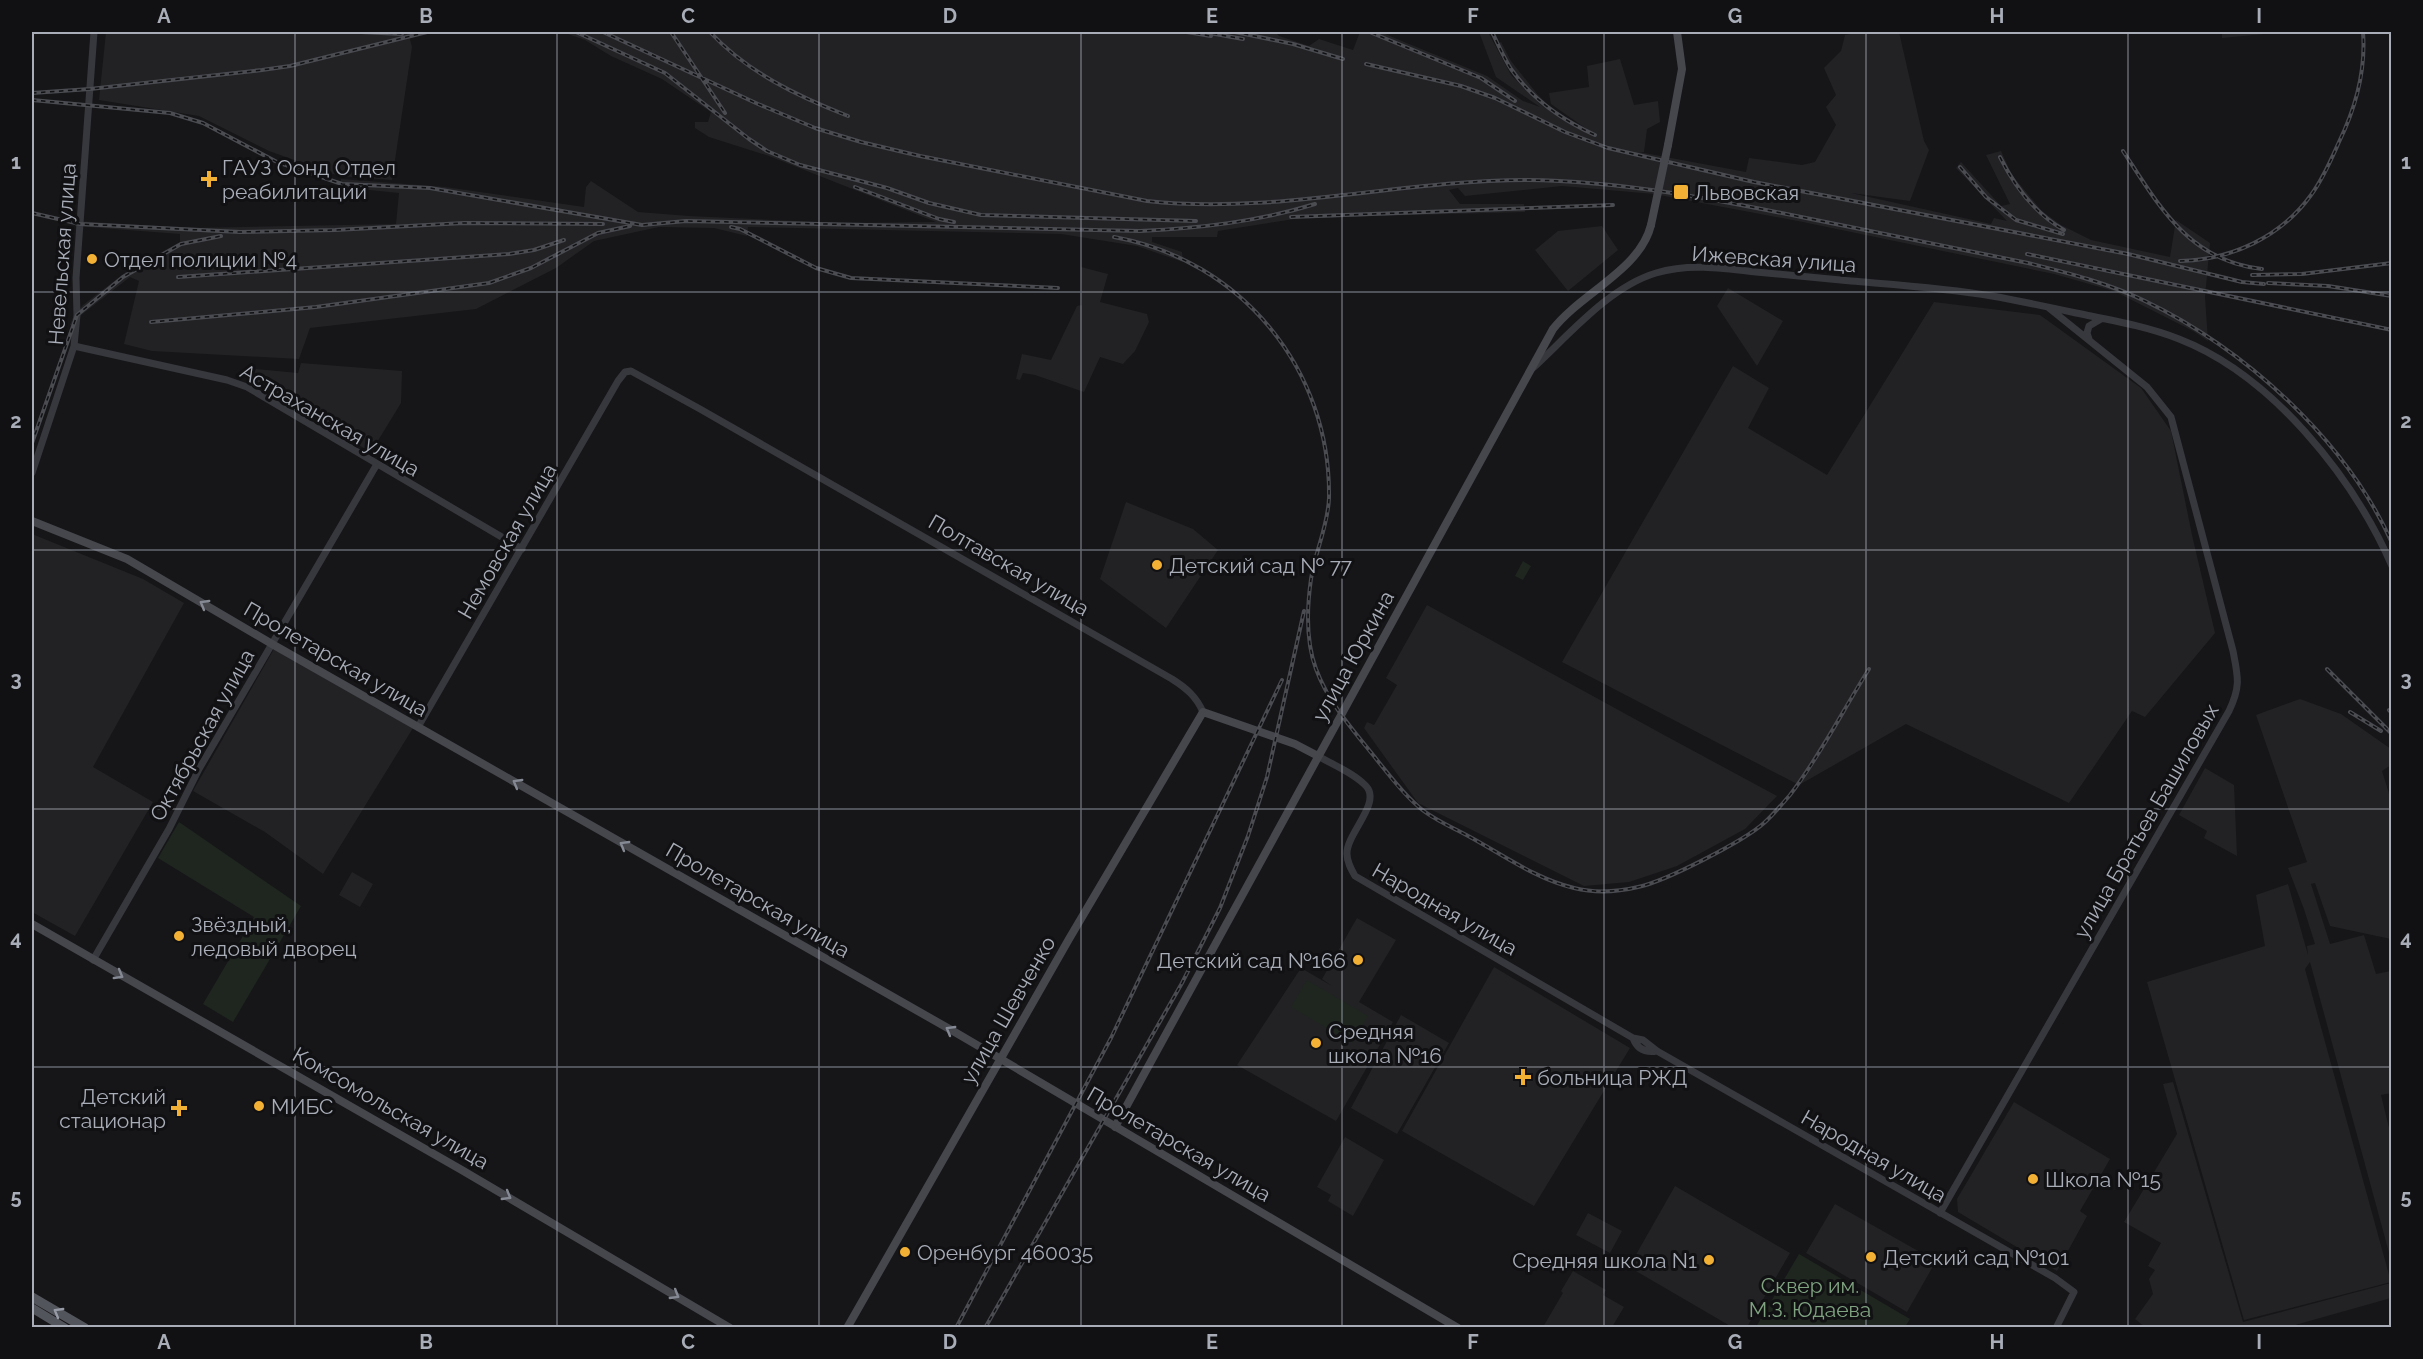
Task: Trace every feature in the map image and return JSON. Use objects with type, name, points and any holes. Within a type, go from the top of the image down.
[{"type":"main road","name":"улица Юркина","points":[[1114,1127],[1553,329],[1565,315],[1632,259],[1645,241],[1652,225],[1682,69],[1677,32]]},
{"type":"main road","name":"Пролетарская улица","points":[[32,521],[127,559],[1000,1060],[1458,1328]]},
{"type":"main road","points":[[1203,712],[1295,744],[1318,756]]},
{"type":"main road","name":"улица Шевченко","points":[[847,1328],[1203,712]]},
{"type":"main road","name":"Комсомольская улица","points":[[32,924],[460,1169],[730,1328]]},
{"type":"main road","points":[[32,1297],[85,1328]]},
{"type":"main road","points":[[32,1308],[65,1328]]},
{"type":"street","name":"Невельская улица","points":[[32,474],[74,346],[77,323],[76,278],[94,32]]},
{"type":"street","name":"Ижевская улица","points":[[1530,371],[1608,299],[1634,282],[1657,272],[1693,267],[1947,290],[2103,319],[2164,334],[2186,342],[2228,365],[2265,391],[2333,467],[2363,510],[2391,566]]},
{"type":"street","points":[[2049,308],[2089,339]]},
{"type":"street","points":[[1565,315],[1564,323],[1576,329]]},
{"type":"street","points":[[2089,339],[2087,333],[2089,326],[2103,319]]},
{"type":"street","name":"улица Братьев Башиловых","points":[[1940,1213],[2238,694],[2239,683],[2233,651],[2171,417],[2147,387],[2089,339]]},
{"type":"street","name":"Астраханская улица","points":[[74,346],[227,380],[247,387],[522,549]]},
{"type":"street","name":"Немовская улица","points":[[418,727],[625,372]]},
{"type":"street","name":"Полтавская улица","points":[[625,372],[636,373],[1172,679],[1192,693],[1203,712]]},
{"type":"street","name":"Октябрьская улица","points":[[93,960],[377,464]]},
{"type":"street","name":"Народная улица","points":[[1318,756],[1362,783],[1370,791],[1367,809],[1346,852],[1348,864],[1355,876],[1633,1038],[1643,1040],[2055,1278],[2074,1292],[2056,1328]]},
{"type":"shaded area","points":[[106,32],[408,32],[412,47],[392,180],[339,176],[269,151],[199,116],[99,100]]},
{"type":"shaded area","points":[[562,32],[1275,32],[1279,36],[1309,46],[1319,39],[1353,50],[1360,32],[1380,32],[1487,76],[1523,101],[1540,107],[1496,77],[1479,32],[1488,32],[1511,75],[1544,108],[1513,74],[1496,45],[1501,42],[1511,61],[1551,108],[1588,130],[1551,104],[1549,93],[1589,87],[1587,66],[1620,59],[1634,105],[1658,101],[1660,122],[1647,129],[1644,152],[1639,152],[1746,172],[1749,158],[1802,165],[1815,162],[1836,125],[1826,107],[1836,95],[1824,68],[1841,51],[1845,35],[1861,32],[1899,32],[1924,141],[1929,150],[1910,201],[1851,193],[1991,224],[1994,218],[2007,221],[1956,168],[1961,162],[2001,206],[2010,204],[1986,155],[2001,151],[2012,175],[2042,211],[2061,225],[2091,240],[2170,257],[2176,220],[2210,243],[2205,297],[2208,341],[2114,291],[2054,274],[1654,194],[1562,186],[1465,196],[1458,188],[1449,190],[1460,204],[1524,204],[1525,212],[1301,218],[1218,231],[1217,237],[1152,237],[1152,242],[1182,252],[1183,262],[1137,246],[1061,234],[748,227],[747,236],[714,228],[659,227],[594,241],[556,268],[476,309],[310,328],[299,359],[152,351],[124,344],[139,281],[130,277],[80,316],[74,326],[70,325],[74,315],[83,305],[126,272],[180,242],[180,234],[75,226],[75,221],[192,228],[396,224],[399,193],[340,187],[341,179],[445,187],[584,207],[586,187],[591,181],[638,212],[840,223],[936,222],[769,156],[709,137],[695,128],[695,122],[708,122],[711,112],[662,79],[611,56],[585,40]]},
{"type":"shaded area","points":[[2222,32],[2286,32],[2222,38]]},
{"type":"shaded area","points":[[1602,226],[1618,250],[1568,291],[1535,250],[1558,231]]},
{"type":"shaded area","points":[[1081,267],[1108,274],[1100,302],[1147,314],[1149,322],[1135,351],[1123,364],[1100,357],[1084,392],[1035,375],[1023,373],[1020,380],[1016,379],[1022,354],[1051,360],[1077,306],[1082,305]]},
{"type":"shaded area","points":[[1728,288],[1783,321],[1757,366],[1717,306]]},
{"type":"shaded area","points":[[1934,302],[2040,315],[2141,388],[2171,431],[2215,633],[2145,717],[2132,711],[2069,803],[1906,724],[1799,785],[1562,662],[1733,366],[1769,388],[1748,428],[1827,475]]},
{"type":"shaded area","points":[[301,363],[402,371],[401,403],[371,452],[248,382],[256,369],[298,373]]},
{"type":"shaded area","name":"Детский сад № 77","points":[[1126,502],[1193,529],[1218,550],[1166,628],[1100,579]]},
{"type":"shaded area","points":[[32,534],[143,579],[184,603],[93,767],[153,802],[75,936],[32,912]]},
{"type":"shaded area","points":[[1427,605],[1777,796],[1745,829],[1677,866],[1629,882],[1584,886],[1418,803],[1364,728],[1367,722],[1374,725],[1397,685],[1386,678]]},
{"type":"shaded area","points":[[274,649],[413,728],[323,874],[265,832],[193,791]]},
{"type":"shaded area","points":[[2300,699],[2341,714],[2391,749],[2391,765],[2382,771],[2391,800],[2391,939],[2330,926],[2315,883],[2311,884],[2330,944],[2364,935],[2376,974],[2391,971],[2391,1093],[2381,1095],[2391,1136],[2391,1260],[2310,962],[2305,969],[2391,1282],[2244,1320],[2147,982],[2265,946],[2256,895],[2288,884],[2308,955],[2307,946],[2315,944],[2288,868],[2307,862],[2256,715]]},
{"type":"shaded area","points":[[2205,768],[2234,785],[2237,856],[2204,838],[2207,831],[2179,815]]},
{"type":"shaded area","points":[[352,872],[373,884],[360,907],[339,895]]},
{"type":"shaded area","name":"Средняя школа №16","points":[[1357,918],[1396,940],[1359,1002],[1393,1022],[1336,1121],[1237,1065],[1301,968],[1332,986],[1322,979]]},
{"type":"shaded area","name":"больница РЖД","points":[[1494,967],[1630,1048],[1534,1206],[1402,1131]]},
{"type":"shaded area","points":[[1401,1015],[1449,1043],[1397,1134],[1351,1108]]},
{"type":"shaded area","points":[[2173,1082],[2243,1322],[2391,1283],[2391,1298],[2288,1327],[2146,1328],[2135,1319],[2153,1294],[2149,1279],[2155,1270],[2148,1266],[2161,1243],[2124,1222],[2177,1134],[2163,1084]]},
{"type":"shaded area","name":"Школа №15","points":[[2014,1102],[2110,1159],[2080,1211],[2087,1216],[2057,1271],[1958,1212],[1957,1199]]},
{"type":"shaded area","points":[[1345,1137],[1384,1160],[1353,1216],[1328,1201],[1331,1195],[1317,1187]]},
{"type":"shaded area","name":"Средняя школа N1","points":[[1675,1186],[1790,1253],[1747,1327],[1732,1327],[1629,1267]]},
{"type":"shaded area","name":"Детский сад №101","points":[[1835,1204],[1936,1261],[1907,1312],[1806,1253]]},
{"type":"shaded area","points":[[1588,1213],[1622,1231],[1610,1253],[1576,1235]]},
{"type":"shaded area","points":[[1573,1271],[1606,1290],[1603,1295],[1624,1307],[1612,1327],[1543,1327]]},
{"type":"green space","points":[[1523,561],[1531,566],[1523,580],[1515,576]]},
{"type":"green space","points":[[179,822],[301,906],[233,1022],[203,1004],[254,917],[158,858]]},
{"type":"green space","points":[[1307,980],[1368,1016],[1352,1043],[1291,1007]]},
{"type":"green space","name":"Сквер им. М.З. Юдаева","points":[[1799,1254],[1910,1319],[1905,1327],[1756,1327]]},
{"type":"railway","points":[[361,32],[402,34]]},
{"type":"railway","points":[[32,93],[90,89],[290,66],[427,32]]},
{"type":"railway","points":[[576,32],[665,73],[749,139],[767,151],[800,165],[887,188],[929,203],[981,215],[1196,221]]},
{"type":"railway","points":[[603,32],[815,128],[920,156],[1147,201],[1243,204],[1479,181],[1562,181],[1632,187],[1737,204],[2028,263],[2073,275],[2145,301],[2182,321],[2255,372],[2289,401],[2348,468],[2372,505],[2392,543]]},
{"type":"railway","points":[[671,32],[725,113]]},
{"type":"railway","points":[[710,32],[740,59],[774,82],[848,116]]},
{"type":"railway","points":[[1187,32],[1211,36]]},
{"type":"railway","points":[[1204,32],[1243,39]]},
{"type":"railway","points":[[1235,32],[1293,44],[1343,59]]},
{"type":"railway","points":[[1492,32],[1511,69],[1528,90],[1559,115],[1595,135]]},
{"type":"railway","points":[[2180,261],[2218,256],[2253,243],[2285,223],[2311,195],[2330,162],[2355,102],[2363,61],[2363,32]]},
{"type":"railway","points":[[1372,33],[1481,78],[1515,101]]},
{"type":"railway","points":[[1366,64],[1461,86],[1495,98],[1565,132],[1608,148],[1754,182],[2128,254],[2242,282],[2264,284]]},
{"type":"railway","points":[[32,100],[170,113],[203,123],[277,162],[342,184],[430,188],[642,225],[686,221],[1140,231],[1228,223],[1315,204]]},
{"type":"railway","points":[[2123,151],[2164,210],[2195,243],[2237,264],[2262,269]]},
{"type":"railway","points":[[2000,157],[2026,198],[2043,216],[2064,230]]},
{"type":"railway","points":[[1960,167],[1986,197],[2016,220],[2063,234]]},
{"type":"railway","points":[[855,187],[939,219],[954,222]]},
{"type":"railway","points":[[1291,217],[1613,205]]},
{"type":"railway","points":[[32,213],[80,224],[240,232],[335,230],[464,223],[603,224]]},
{"type":"railway","points":[[151,322],[316,307],[489,283],[531,268],[598,233],[630,226]]},
{"type":"railway","points":[[731,227],[740,229],[816,268],[851,278],[1058,288]]},
{"type":"railway","points":[[32,443],[77,315],[123,277],[181,244],[221,236]]},
{"type":"railway","points":[[1114,237],[1160,250],[1201,269],[1238,296],[1270,328],[1295,365],[1314,406],[1326,451],[1329,498],[1311,579],[1309,601],[1309,636],[1316,669],[1335,706],[1392,779],[1414,803],[1438,820],[1520,866],[1560,884],[1589,891],[1630,889],[1650,884],[1722,850],[1754,831],[1767,820],[1801,780],[1869,669]]},
{"type":"railway","points":[[178,277],[509,254],[534,250],[564,240]]},
{"type":"railway","points":[[2027,254],[2392,330]]},
{"type":"railway","points":[[2252,275],[2302,274],[2392,263]]},
{"type":"railway","points":[[2268,283],[2328,286],[2392,296]]},
{"type":"railway","points":[[985,1328],[1182,983],[1220,908],[1248,836],[1267,777],[1304,611]]},
{"type":"railway","points":[[2327,669],[2392,734]]},
{"type":"railway","points":[[956,1328],[1111,1038],[1282,680]]},
{"type":"railway","points":[[2389,710],[2392,713]]},
{"type":"railway","points":[[2350,712],[2381,731]]},
{"type":"place","name":"ГАУЗ Оонд Отдел реабилитации","points":[[209,179]]},
{"type":"place","name":"Львовская","points":[[1681,192]]},
{"type":"place","name":"Отдел полиции №4","points":[[92,259]]},
{"type":"place","name":"Детский сад № 77","points":[[1157,565]]},
{"type":"place","name":"Звёздный, ледовый дворец","points":[[179,936]]},
{"type":"place","name":"Детский сад №166","points":[[1358,960]]},
{"type":"place","name":"Средняя школа №16","points":[[1316,1043]]},
{"type":"place","name":"больница РЖД","points":[[1523,1077]]},
{"type":"place","name":"МИБС","points":[[259,1106]]},
{"type":"place","name":"Детский стационар","points":[[179,1108]]},
{"type":"place","name":"Школа №15","points":[[2033,1179]]},
{"type":"place","name":"Оренбург 460035","points":[[905,1252]]},
{"type":"place","name":"Детский сад №101","points":[[1871,1257]]},
{"type":"place","name":"Средняя школа N1","points":[[1709,1260]]}]
